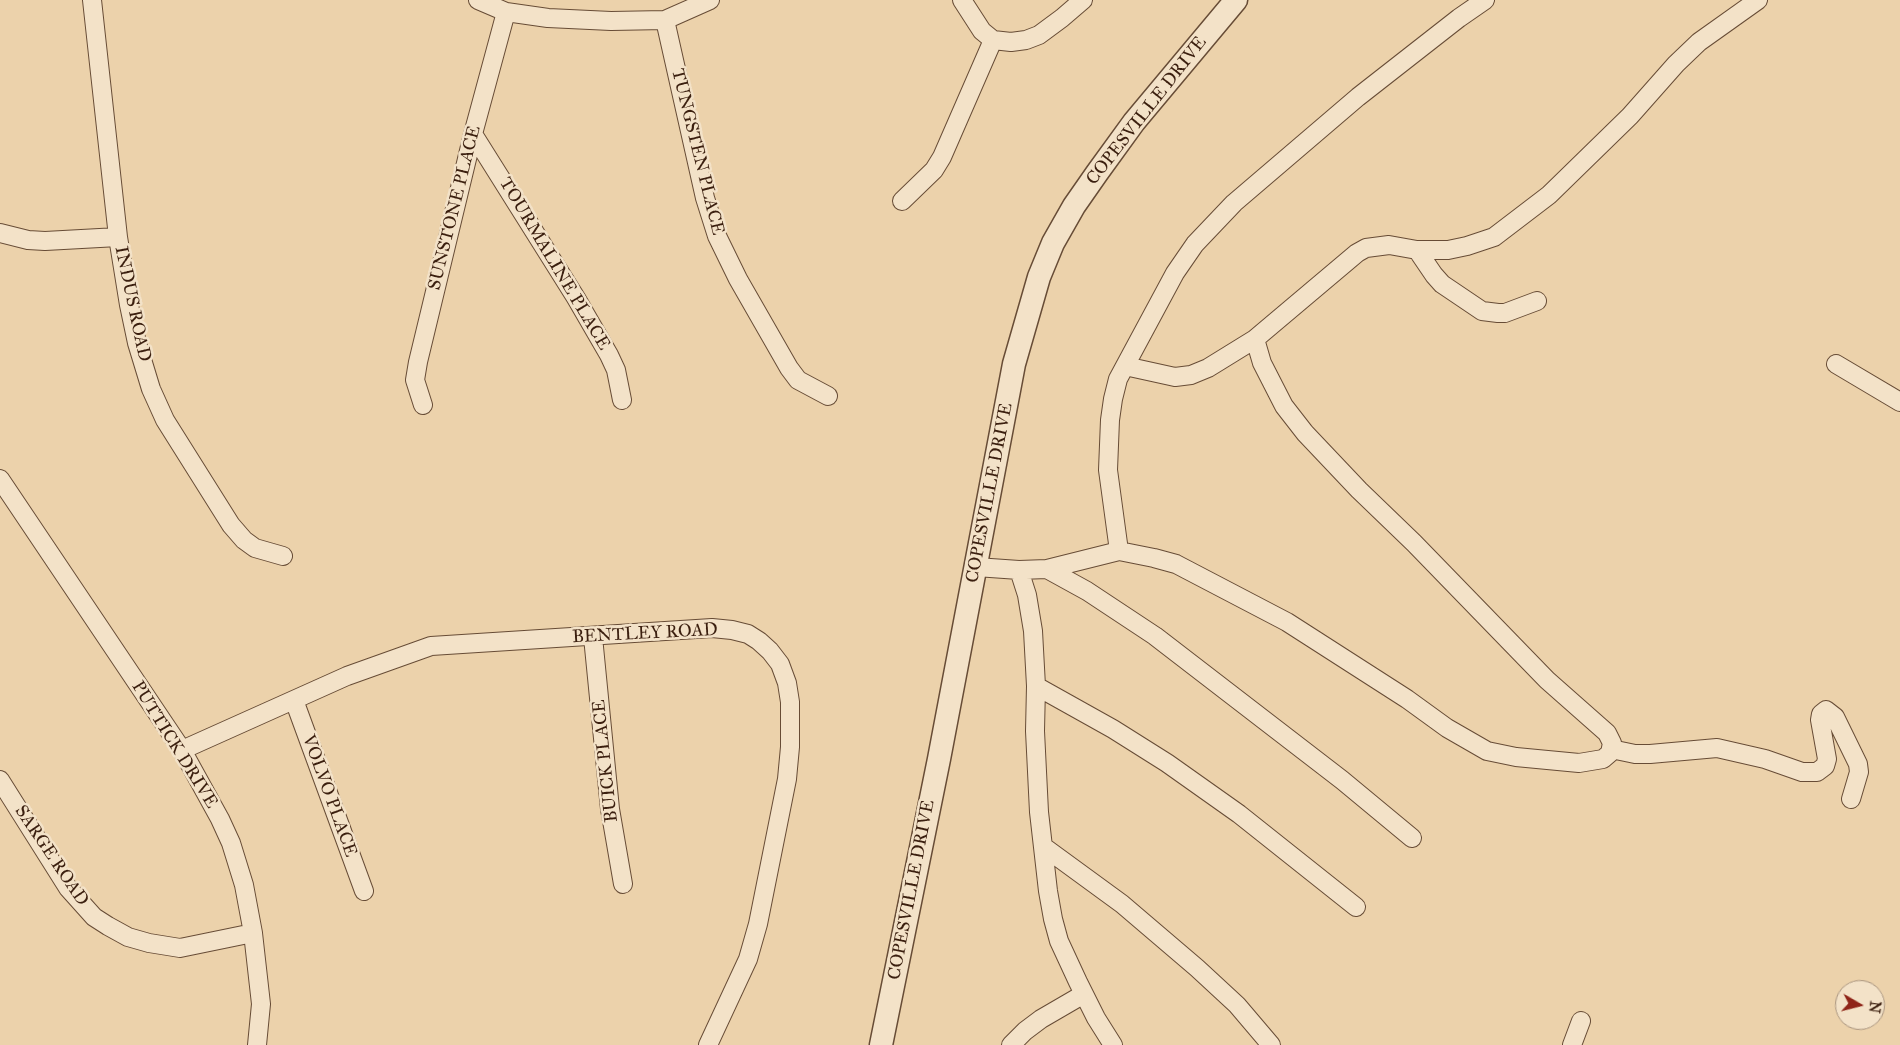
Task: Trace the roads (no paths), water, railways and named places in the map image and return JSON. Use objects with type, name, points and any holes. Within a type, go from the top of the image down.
[{"type":"street","name":"INDUS ROAD","points":[[92,0],[118,237],[137,343],[151,388],[165,420],[231,525],[244,540],[255,548],[283,556]]},
{"type":"street","points":[[478,0],[506,12],[548,18],[640,21],[665,20],[710,0]]},
{"type":"street","points":[[962,0],[982,31],[993,40],[1011,42],[1026,40],[1039,35],[1083,0]]},
{"type":"street","name":"COPESVILLE DRIVE","points":[[881,1045],[976,567],[1014,364],[1039,277],[1053,243],[1074,206],[1134,122],[1236,0]]},
{"type":"street","points":[[1119,551],[1108,470],[1113,398],[1118,379],[1175,273],[1195,244],[1234,203],[1358,97],[1485,0]]},
{"type":"street","points":[[1125,366],[1175,377],[1191,375],[1208,368],[1255,339],[1357,253],[1366,248],[1389,245],[1417,250],[1448,250],[1494,237],[1534,208],[1630,116],[1676,64],[1699,42],[1758,0]]},
{"type":"street","name":"SUNSTONE PLACE","points":[[423,405],[416,380],[418,362],[473,134],[506,12]]},
{"type":"street","name":"TUNGSTEN PLACE","points":[[665,20],[705,198],[717,236],[738,279],[789,368],[798,380],[828,396]]},
{"type":"street","points":[[902,201],[934,170],[942,157],[993,40]]},
{"type":"street","name":"TOURMALINE PLACE","points":[[473,134],[571,290],[609,355],[616,370],[622,400]]},
{"type":"street","points":[[0,233],[28,240],[45,241],[118,237]]},
{"type":"street","points":[[1417,250],[1442,284],[1482,311],[1498,314],[1536,301]]},
{"type":"street","points":[[976,567],[1047,570],[1119,551],[1176,564],[1287,622],[1407,699],[1447,728],[1487,751],[1516,757],[1579,763],[1608,756],[1612,744],[1607,733],[1547,680],[1305,433],[1284,406],[1262,363],[1255,339]]},
{"type":"street","points":[[1836,364],[1900,402]]},
{"type":"street","name":"PUTTICK DRIVE","points":[[0,479],[182,750],[231,843],[244,885],[253,933],[261,1004],[257,1045]]},
{"type":"street","points":[[1019,570],[1033,631],[1037,776],[1048,891],[1053,919],[1059,941],[1084,994],[1113,1045]]},
{"type":"street","points":[[1047,570],[1087,591],[1155,636],[1342,780],[1412,838]]},
{"type":"street","name":"BENTLEY ROAD","points":[[182,750],[357,673],[431,646],[712,628],[748,634],[759,641],[780,664],[787,683],[790,702],[790,747],[786,779],[758,924],[748,959],[708,1045]]},
{"type":"street","name":"BUICK PLACE","points":[[593,637],[610,809],[623,884]]},
{"type":"street","points":[[1036,686],[1113,729],[1167,763],[1239,814],[1356,907]]},
{"type":"street","name":"VOLVO PLACE","points":[[294,700],[364,891]]},
{"type":"street","points":[[1611,749],[1635,754],[1650,754],[1717,748],[1765,759],[1802,772],[1817,772],[1825,766],[1827,759],[1820,720],[1821,714],[1826,710],[1836,717],[1858,764],[1859,772],[1851,798]]},
{"type":"street","name":"SARGE ROAD","points":[[0,780],[68,888],[94,916],[108,926],[128,937],[149,943],[180,948],[253,933]]},
{"type":"street","points":[[1044,847],[1122,904],[1198,968],[1236,1005],[1271,1045]]},
{"type":"street","points":[[1011,1045],[1024,1031],[1041,1019],[1084,994]]},
{"type":"street","points":[[1572,1045],[1581,1021]]}]
